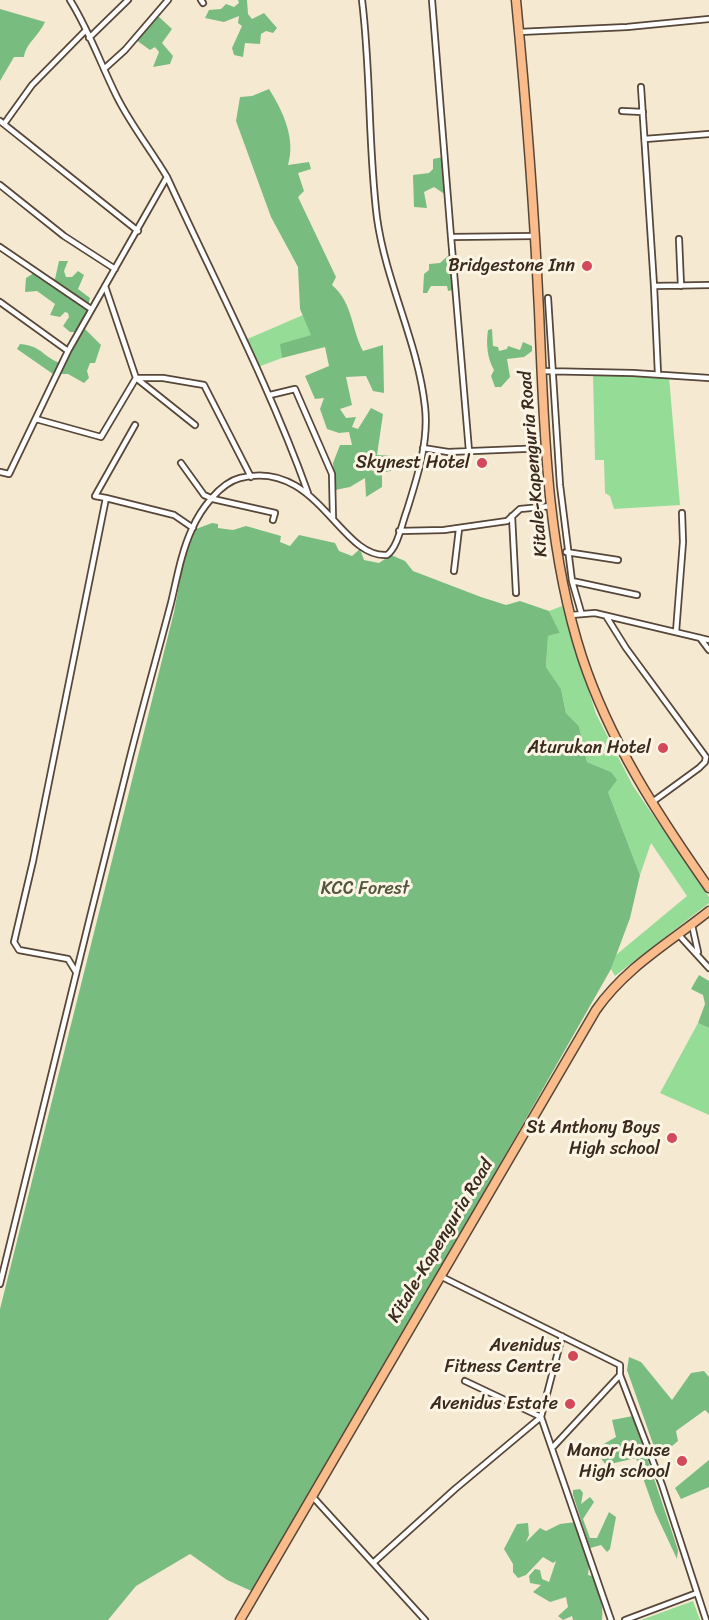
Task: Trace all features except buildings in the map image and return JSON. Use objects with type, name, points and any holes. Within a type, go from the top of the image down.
[{"type":"highway","name":"Kitale-Kapenguria Road","points":[[516,0],[552,506],[571,615],[582,657],[601,708],[623,756],[709,888]]},
{"type":"highway","name":"Kitale-Kapenguria Road","points":[[240,1620],[610,990],[634,966],[709,911]]},
{"type":"street","points":[[70,0],[118,99],[167,177],[235,326],[270,395],[308,493]]},
{"type":"street","points":[[89,38],[128,0]]},
{"type":"street","points":[[104,69],[125,50],[168,0]]},
{"type":"street","points":[[0,1284],[180,560],[193,528],[213,499],[230,482],[260,475],[280,479],[308,493],[373,555],[387,555],[391,552],[415,484],[423,448],[425,408],[404,317],[386,267],[378,221],[368,51],[362,0]]},
{"type":"street","points":[[432,0],[469,451]]},
{"type":"street","points":[[519,32],[627,27],[709,19]]},
{"type":"street","points":[[86,30],[32,85],[2,123],[138,231]]},
{"type":"street","points":[[641,87],[658,374]]},
{"type":"street","points":[[622,111],[643,112]]},
{"type":"street","points":[[645,139],[709,134]]},
{"type":"street","points":[[0,472],[9,474],[68,351],[167,177]]},
{"type":"street","points":[[0,185],[63,236],[115,269]]},
{"type":"street","points":[[451,237],[534,236]]},
{"type":"street","points":[[679,239],[681,286]]},
{"type":"street","points":[[0,247],[91,309]]},
{"type":"street","points":[[654,286],[709,285]]},
{"type":"street","points":[[105,286],[136,378],[195,425]]},
{"type":"street","points":[[548,298],[562,553],[581,612]]},
{"type":"street","points":[[0,302],[68,351]]},
{"type":"street","points":[[541,371],[658,374],[709,378]]},
{"type":"street","points":[[36,419],[101,437],[136,378]]},
{"type":"street","points":[[136,378],[163,378],[204,385],[251,477]]},
{"type":"street","points":[[270,395],[295,389],[332,474],[333,519]]},
{"type":"street","points":[[135,425],[95,496],[174,515],[193,528]]},
{"type":"street","points":[[423,448],[433,451],[547,448]]},
{"type":"street","points":[[181,462],[204,495],[275,513],[273,520]]},
{"type":"street","points":[[76,972],[68,959],[19,950],[14,942],[36,849],[106,498]]},
{"type":"street","points":[[399,531],[459,529],[507,521],[524,508],[552,506]]},
{"type":"street","points":[[676,632],[683,542],[682,513]]},
{"type":"street","points":[[512,516],[516,593]]},
{"type":"street","points":[[454,571],[459,529]]},
{"type":"street","points":[[562,553],[618,560]]},
{"type":"street","points":[[572,581],[637,595]]},
{"type":"street","points":[[571,615],[581,612],[606,616],[709,640]]},
{"type":"street","points":[[606,616],[626,648],[706,757],[705,762],[699,768],[651,802]]},
{"type":"street","points":[[700,638],[709,650]]},
{"type":"street","points":[[692,925],[698,955]]},
{"type":"street","points":[[678,934],[709,968]]},
{"type":"street","points":[[440,1276],[617,1363],[662,1485],[706,1620]]},
{"type":"street","points":[[373,1563],[455,1489],[541,1417],[562,1336]]},
{"type":"street","points":[[554,1446],[620,1375]]},
{"type":"street","points":[[465,1381],[541,1417],[554,1446],[611,1620]]},
{"type":"street","points":[[312,1496],[425,1620]]},
{"type":"street","points":[[625,1620],[697,1593]]},
{"type":"green space","points":[[238,0],[247,0],[248,14],[252,19],[264,13],[277,28],[273,33],[266,31],[261,34],[260,44],[245,43],[243,57],[234,55],[232,48],[242,26],[238,23],[239,16],[224,22],[205,18],[209,10],[221,9],[226,4],[234,7],[239,3]]},
{"type":"green space","points":[[0,9],[45,22],[27,48],[24,57],[14,57],[0,81]]},
{"type":"green space","points":[[157,15],[172,29],[162,43],[173,56],[170,64],[153,67],[159,52],[155,47],[150,50],[136,40]]},
{"type":"green space","points":[[269,89],[287,125],[290,145],[288,165],[309,162],[311,169],[298,173],[304,191],[298,197],[336,277],[332,285],[348,308],[363,351],[383,345],[384,393],[373,391],[366,376],[346,377],[352,405],[340,409],[346,418],[356,417],[352,427],[358,429],[371,408],[383,414],[377,455],[394,456],[394,470],[382,473],[382,487],[366,497],[365,478],[350,487],[335,490],[333,463],[340,445],[352,445],[349,432],[339,433],[327,429],[320,409],[324,398],[315,399],[305,376],[329,366],[325,347],[282,358],[280,344],[311,335],[300,309],[298,267],[271,217],[236,121],[240,97],[252,96]]},
{"type":"green space","points":[[443,157],[446,195],[434,187],[424,192],[427,208],[414,207],[413,175],[429,173],[433,169],[433,159]]},
{"type":"green space","points":[[450,254],[453,290],[448,291],[447,286],[431,286],[427,293],[423,293],[424,274],[429,270],[429,264],[440,263]]},
{"type":"green space","points":[[59,261],[68,261],[64,271],[66,277],[72,277],[78,271],[84,275],[78,289],[90,298],[86,314],[92,316],[85,329],[101,345],[95,363],[90,363],[87,371],[89,378],[84,383],[68,374],[53,374],[17,349],[20,344],[28,345],[64,364],[69,345],[77,332],[70,332],[63,326],[69,317],[68,313],[65,312],[60,317],[50,315],[55,304],[37,291],[25,292],[26,278],[34,273],[55,279]]},
{"type":"green space","points":[[303,315],[312,335],[281,344],[282,358],[258,367],[245,340]]},
{"type":"green space","points":[[492,329],[493,346],[498,347],[499,351],[507,349],[508,346],[520,350],[523,342],[532,346],[532,351],[524,357],[507,359],[510,377],[501,387],[495,387],[491,376],[494,370],[488,355],[487,340],[488,330]]},
{"type":"green space","points":[[593,374],[669,377],[680,505],[614,509],[610,496],[605,493],[604,460],[595,460]]},
{"type":"green space","name":"KCC Forest","points":[[212,523],[218,524],[218,528],[233,530],[246,526],[281,536],[280,542],[290,546],[299,535],[335,543],[339,551],[352,556],[360,549],[364,560],[379,563],[391,555],[405,561],[413,571],[481,597],[506,605],[520,601],[549,611],[560,633],[548,636],[546,667],[561,689],[566,713],[579,726],[587,762],[611,772],[617,780],[608,792],[640,875],[630,918],[611,969],[256,1593],[227,1580],[190,1554],[136,1586],[108,1620],[0,1620],[0,1309],[174,612],[184,559],[196,529]]},
{"type":"green space","points":[[562,606],[596,714],[633,786],[709,897],[709,903],[615,976],[611,969],[616,955],[687,896],[651,843],[640,875],[608,792],[611,772],[587,762],[579,726],[566,713],[561,689],[546,667],[548,636],[560,633],[549,611]]},
{"type":"green space","points":[[699,975],[709,981],[709,1028],[698,1023],[705,1004],[703,995],[691,989]]},
{"type":"green space","points":[[698,1023],[709,1028],[709,1115],[660,1093]]},
{"type":"green space","points":[[629,1357],[641,1362],[672,1400],[691,1373],[704,1371],[709,1377],[709,1414],[705,1410],[676,1431],[678,1441],[658,1458],[627,1370]]},
{"type":"green space","points":[[633,1416],[678,1550],[677,1559],[655,1512],[636,1458],[606,1465],[600,1457],[602,1445],[616,1437],[612,1420]]},
{"type":"green space","points":[[709,1460],[709,1487],[681,1499],[675,1488]]},
{"type":"green space","points":[[580,1489],[583,1493],[581,1504],[590,1497],[594,1502],[583,1519],[590,1538],[597,1538],[609,1512],[616,1517],[610,1549],[607,1552],[601,1545],[590,1548],[573,1495],[573,1490]]},
{"type":"green space","points":[[576,1522],[589,1566],[588,1575],[592,1576],[600,1598],[602,1620],[573,1620],[572,1616],[563,1620],[558,1616],[568,1607],[566,1597],[550,1602],[533,1592],[541,1585],[530,1583],[529,1576],[535,1569],[540,1570],[542,1579],[549,1582],[556,1561],[553,1563],[543,1557],[526,1575],[518,1578],[513,1572],[513,1564],[504,1549],[517,1524],[528,1523],[529,1535],[526,1542],[540,1528],[546,1531],[560,1524]]},
{"type":"green space","points":[[693,1601],[700,1620],[641,1620]]},
{"type":"place","name":"Bridgestone Inn","points":[[587,266]]},
{"type":"place","name":"Skynest Hotel","points":[[482,463]]},
{"type":"place","name":"Aturukan Hotel","points":[[663,748]]},
{"type":"place","name":"St Anthony Boys High school","points":[[672,1138]]},
{"type":"place","name":"Avenidus Fitness Centre","points":[[573,1356]]},
{"type":"place","name":"Avenidus Estate","points":[[570,1404]]},
{"type":"place","name":"Manor House High school","points":[[682,1461]]}]
